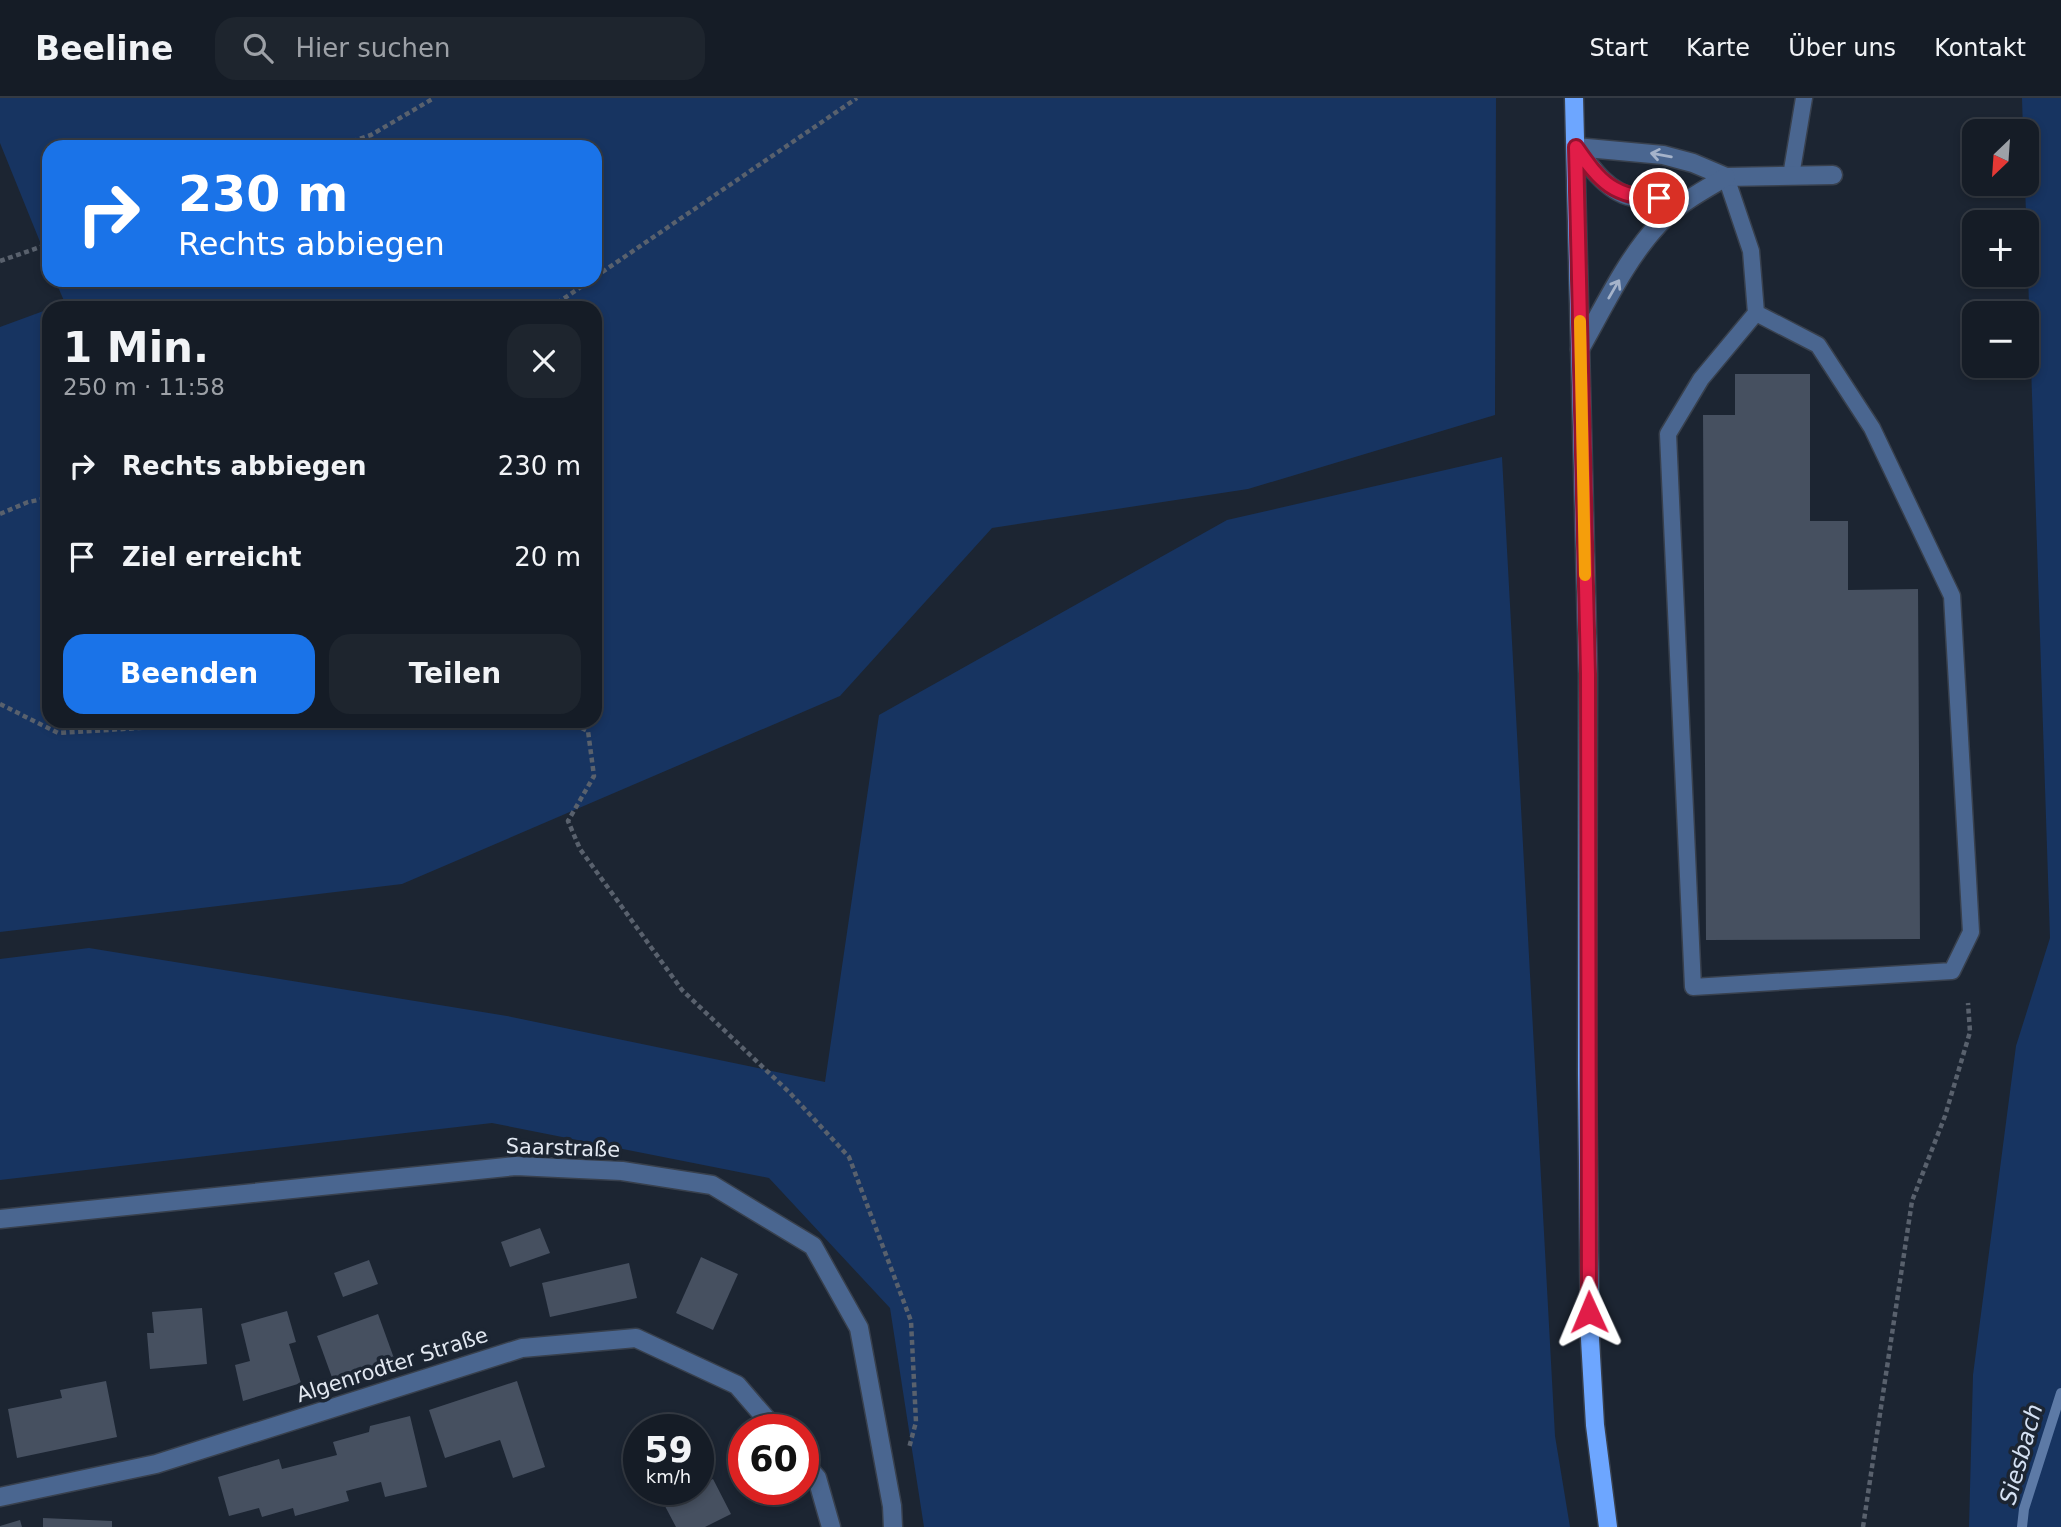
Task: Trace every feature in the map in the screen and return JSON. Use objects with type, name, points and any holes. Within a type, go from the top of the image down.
[{"type":"main road","points":[[1574,98],[1588,674],[1587,1074],[1590,1339],[1595,1424],[1608,1527]]},
{"type":"street","points":[[1576,147],[1662,155],[1693,163],[1726,177],[1833,175]]},
{"type":"street","points":[[1576,147],[1590,167],[1618,191],[1636,198],[1687,200]]},
{"type":"street","points":[[1580,349],[1639,247],[1660,223],[1687,200],[1726,177]]},
{"type":"street","name":"Saarstraße","points":[[0,1219],[516,1167],[622,1171],[712,1185],[813,1246],[859,1328],[892,1506],[893,1527]]},
{"type":"street","name":"Algenrodter Straße","points":[[0,1497],[156,1464],[522,1348],[636,1338],[737,1385],[762,1414]]},
{"type":"street","points":[[819,1485],[831,1527]]},
{"type":"lane","points":[[1791,176],[1804,98]]},
{"type":"lane","points":[[1726,177],[1751,251],[1756,313],[1701,379],[1668,434],[1693,987],[1952,971],[1971,932],[1952,596],[1872,428],[1818,345],[1756,313]]},
{"type":"path","points":[[356,140],[371,135],[434,98]]},
{"type":"path","points":[[602,273],[857,98]]},
{"type":"path","points":[[0,261],[42,246]]},
{"type":"path","points":[[560,301],[581,287]]},
{"type":"path","points":[[0,514],[42,499]]},
{"type":"path","points":[[0,704],[42,725]]},
{"type":"path","points":[[48,728],[58,733],[139,728]]},
{"type":"path","points":[[580,728],[588,732],[594,776],[568,821],[580,849],[682,990],[790,1093],[849,1157],[911,1321],[916,1422],[908,1455]]},
{"type":"path","points":[[1863,1527],[1912,1201],[1945,1116],[1970,1032],[1968,1003]]},
{"type":"shaded area","points":[[0,98],[1496,98],[1495,415],[1248,489],[992,528],[840,696],[402,884],[0,932],[0,327],[42,312],[42,728],[602,728],[602,301],[64,301],[58,287],[602,287],[602,140],[42,140],[42,247],[0,143]]},
{"type":"shaded area","points":[[2022,98],[2061,98],[2061,1527],[1969,1527],[1973,1375],[2016,1046],[2050,938],[2031,378],[2039,378],[2039,301],[2029,301],[2028,287],[2039,287],[2039,210],[2026,210],[2025,196],[2039,196],[2039,119],[2023,119]]},
{"type":"shaded area","points":[[1502,457],[1555,1436],[1570,1527],[924,1527],[890,1308],[769,1178],[492,1123],[0,1180],[0,959],[89,948],[507,1016],[825,1082],[879,715],[1227,520]]},
{"type":"building","points":[[1735,374],[1810,374],[1810,521],[1848,521],[1848,590],[1918,589],[1920,939],[1706,940],[1703,415],[1735,415]]},
{"type":"building","points":[[540,1228],[550,1253],[510,1267],[501,1242]]},
{"type":"building","points":[[701,1257],[738,1274],[713,1330],[676,1313]]},
{"type":"building","points":[[369,1260],[378,1284],[343,1297],[334,1273]]},
{"type":"building","points":[[629,1263],[637,1298],[550,1317],[542,1283]]},
{"type":"building","points":[[202,1308],[207,1364],[150,1369],[147,1333],[154,1333],[152,1312]]},
{"type":"building","points":[[287,1311],[296,1342],[289,1344],[301,1383],[243,1401],[235,1365],[250,1361],[241,1324]]},
{"type":"building","points":[[378,1314],[395,1361],[334,1383],[317,1336]]},
{"type":"building","points":[[106,1381],[117,1437],[17,1458],[8,1409],[62,1398],[60,1390]]},
{"type":"building","points":[[517,1381],[545,1467],[513,1478],[500,1440],[445,1458],[429,1410]]},
{"type":"building","points":[[410,1416],[427,1487],[385,1497],[381,1482],[346,1491],[349,1501],[295,1516],[293,1508],[262,1517],[259,1508],[229,1516],[218,1477],[279,1459],[282,1469],[337,1455],[333,1442],[369,1432],[370,1426]]},
{"type":"building","points":[[714,1481],[731,1514],[705,1527],[676,1527],[664,1505],[714,1505]]},
{"type":"building","points":[[43,1518],[112,1521],[112,1527],[43,1527]]},
{"type":"building","points":[[20,1520],[22,1527],[0,1527],[0,1526]]},
{"type":"waterway","name":"Siesbach","points":[[2022,1527],[2024,1509],[2061,1393]]},
{"type":"slow traffic","points":[[1580,321],[1585,575]]},
{"type":"route","points":[[1589,1312],[1588,674],[1576,147],[1590,167],[1618,191],[1636,198],[1659,198]]}]
